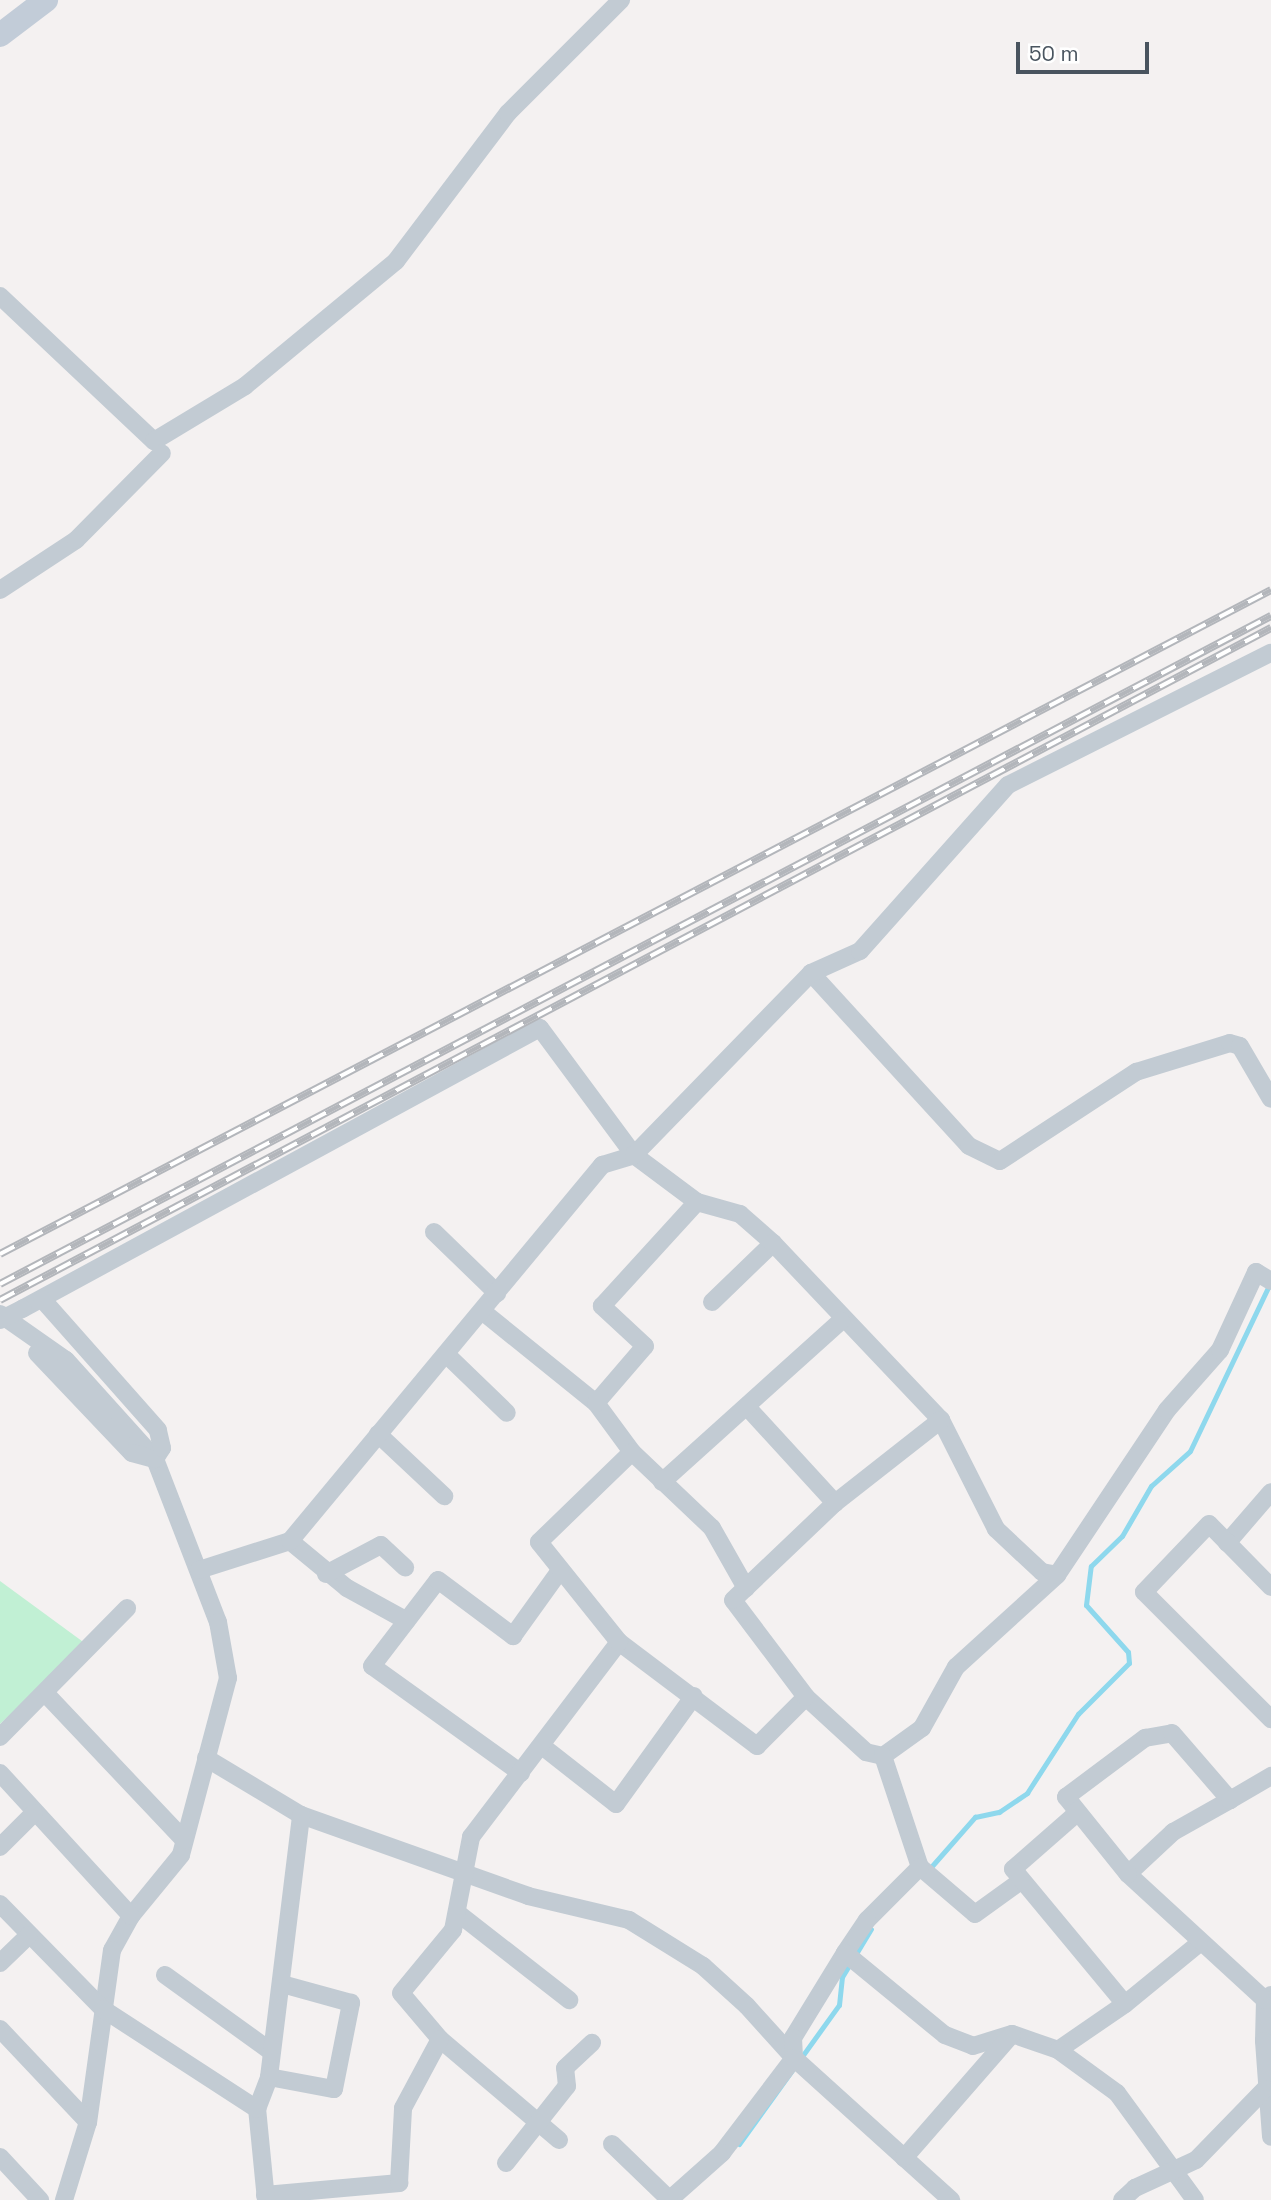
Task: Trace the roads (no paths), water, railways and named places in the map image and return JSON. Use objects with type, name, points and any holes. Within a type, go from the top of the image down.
[{"type":"street","points":[[0,35],[46,0]]},
{"type":"street","points":[[0,296],[154,441],[264,372],[396,261],[508,113],[621,0]]},
{"type":"street","points":[[0,590],[76,540],[162,453]]},
{"type":"street","points":[[199,1570],[290,1541],[603,1165],[634,1155],[811,973],[860,951],[1008,785],[1271,653]]},
{"type":"street","points":[[811,973],[969,1146],[1000,1161],[1136,1072],[1230,1043],[1240,1046],[1271,1100]]},
{"type":"street","points":[[0,1320],[42,1299],[193,1211],[540,1028],[634,1155],[697,1202],[740,1214],[773,1243],[841,1321],[941,1420],[996,1529],[1042,1573],[1057,1576]]},
{"type":"street","points":[[596,1403],[645,1346],[602,1306],[697,1202]]},
{"type":"street","points":[[434,1232],[497,1293]]},
{"type":"street","points":[[712,1302],[773,1243]]},
{"type":"street","points":[[941,1420],[835,1503],[733,1600],[806,1697],[866,1752],[883,1756],[922,1728],[956,1667],[1057,1576],[1167,1410],[1220,1350],[1264,1277]]},
{"type":"street","points":[[42,1299],[159,1430],[162,1448],[155,1459]]},
{"type":"street","points":[[482,1311],[596,1403],[632,1452],[712,1528],[746,1588]]},
{"type":"street","points":[[0,1314],[66,1360],[155,1459],[218,1622],[228,1678],[181,1855],[131,1916],[112,1950],[88,2122],[64,2200]]},
{"type":"street","points":[[663,1482],[748,1408],[841,1321]]},
{"type":"street","points":[[0,1327],[50,1362],[132,1453],[155,1459]]},
{"type":"street","points":[[447,1355],[507,1413]]},
{"type":"street","points":[[748,1408],[835,1503]]},
{"type":"street","points":[[378,1434],[444,1496]]},
{"type":"street","points":[[632,1452],[539,1542],[559,1572],[619,1642],[757,1746],[806,1697]]},
{"type":"street","points":[[1227,1543],[1271,1492]]},
{"type":"street","points":[[1271,1587],[1209,1524],[1144,1592],[1271,1719]]},
{"type":"street","points":[[290,1541],[326,1574],[407,1621]]},
{"type":"street","points":[[326,1574],[381,1545],[405,1567]]},
{"type":"street","points":[[521,1773],[372,1666],[438,1580],[513,1636],[559,1572]]},
{"type":"street","points":[[0,1737],[46,1694],[127,1608]]},
{"type":"street","points":[[559,2140],[439,2039],[401,1993],[459,1914],[463,1868],[471,1837],[619,1642]]},
{"type":"street","points":[[46,1694],[184,1840]]},
{"type":"street","points":[[542,1746],[615,1804],[694,1696]]},
{"type":"street","points":[[1230,1800],[1172,1733],[1145,1738],[1066,1797],[1128,1874],[1197,1944],[1268,1997],[1265,2089],[1271,2137]]},
{"type":"street","points":[[883,1756],[920,1867],[975,1914],[1018,1882]]},
{"type":"street","points":[[205,1758],[301,1815],[463,1868],[528,1896],[629,1920],[667,1942],[747,2006],[800,2063],[951,2200]]},
{"type":"street","points":[[0,1773],[131,1916]]},
{"type":"street","points":[[1128,1874],[1174,1832],[1271,1776]]},
{"type":"street","points":[[0,1847],[34,1813]]},
{"type":"street","points":[[1077,1813],[1013,1869],[1018,1882],[1125,2004]]},
{"type":"street","points":[[301,1815],[282,1984],[269,2050],[269,2077],[257,2109],[266,2197],[399,2183],[403,2108],[439,2039]]},
{"type":"street","points":[[800,2063],[793,2038],[850,1957],[867,1920],[920,1867]]},
{"type":"street","points":[[0,1903],[103,2009],[257,2109]]},
{"type":"street","points":[[459,1914],[569,2000]]},
{"type":"street","points":[[0,1963],[29,1935]]},
{"type":"street","points":[[1058,2050],[1125,2004],[1197,1944]]},
{"type":"street","points":[[850,1957],[945,2035],[972,2046],[1012,2035],[1058,2050],[1117,2093],[1177,2171],[1195,2200]]},
{"type":"street","points":[[165,1975],[269,2050]]},
{"type":"street","points":[[269,2077],[334,2089],[351,2003],[282,1984]]},
{"type":"street","points":[[0,2029],[88,2122]]},
{"type":"street","points":[[904,2158],[1012,2035]]},
{"type":"street","points":[[506,2163],[567,2086],[565,2068],[592,2043]]},
{"type":"street","points":[[612,2144],[669,2199],[722,2153],[800,2063]]},
{"type":"street","points":[[1122,2200],[1135,2188],[1177,2171],[1203,2154],[1265,2089]]},
{"type":"street","points":[[0,2157],[40,2200]]},
{"type":"waterway","points":[[931,1867],[975,1817],[999,1812],[1027,1793],[1078,1714],[1129,1663],[1128,1652],[1086,1605],[1091,1566],[1122,1536],[1151,1486],[1190,1451],[1270,1283]]},
{"type":"waterway","points":[[739,2144],[839,2005],[842,1977],[871,1929]]},
{"type":"railway","points":[[0,1254],[1271,590]]},
{"type":"railway","points":[[0,1284],[1271,616]]},
{"type":"railway","points":[[0,1300],[1271,628]]}]
